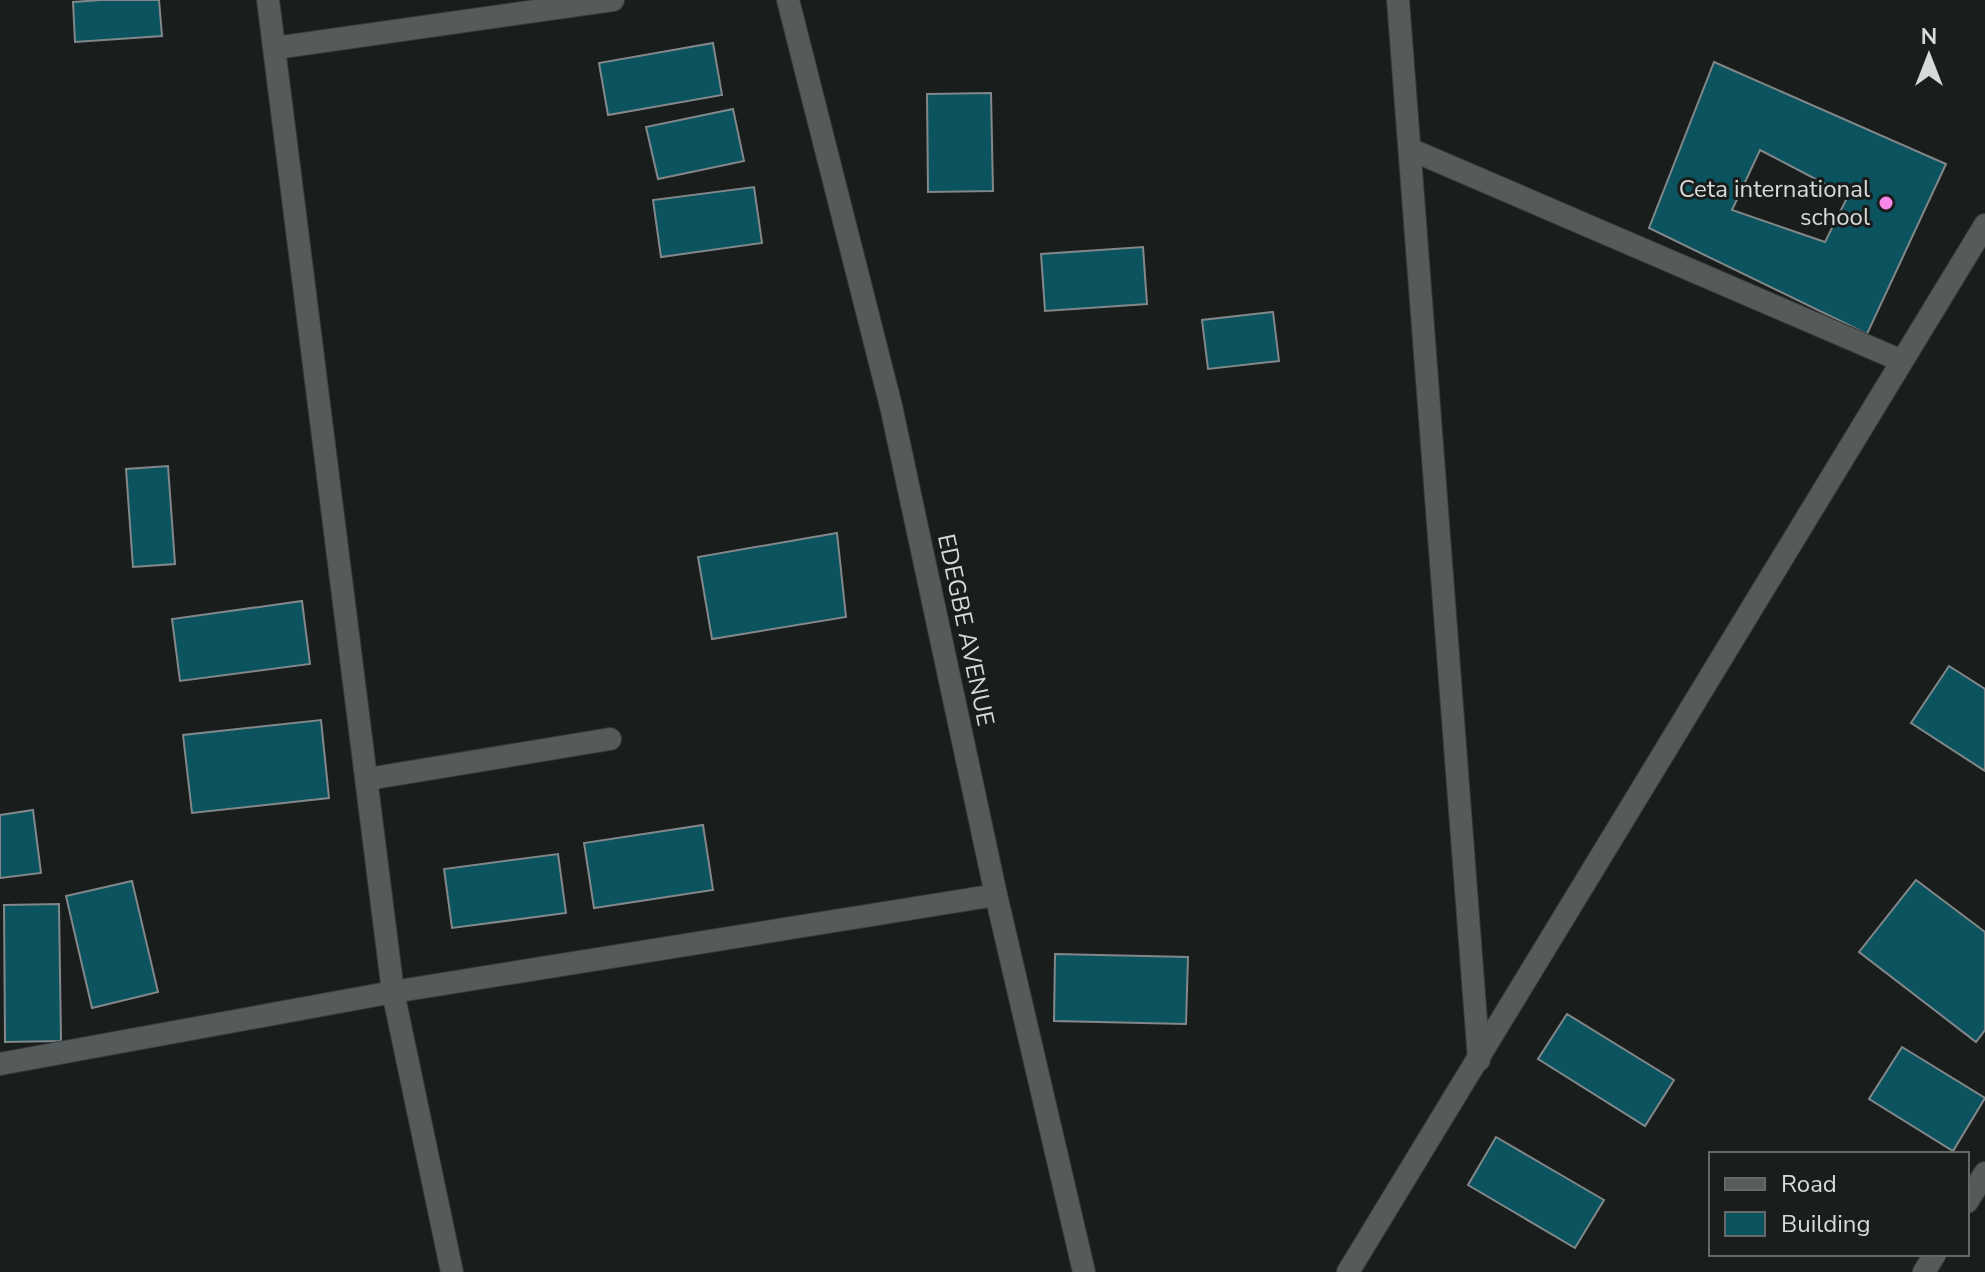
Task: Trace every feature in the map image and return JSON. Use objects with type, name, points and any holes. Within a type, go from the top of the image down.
[{"type":"street","points":[[268,0],[393,992],[452,1272]]},
{"type":"street","points":[[275,48],[613,0]]},
{"type":"street","name":"EDEGBE AVENUE","points":[[788,0],[891,406],[996,895],[1084,1272]]},
{"type":"street","points":[[1398,0],[1412,150],[1479,1060]]},
{"type":"street","points":[[1412,150],[1902,361]]},
{"type":"street","points":[[1348,1272],[1985,225]]},
{"type":"street","points":[[368,779],[610,739]]},
{"type":"street","points":[[0,1064],[393,992],[996,895]]},
{"type":"street","points":[[1969,1199],[1985,1173]]},
{"type":"building","points":[[159,0],[162,36],[75,42],[73,2]]},
{"type":"building","points":[[713,43],[722,95],[608,115],[599,63]]},
{"type":"building","name":"Ceta international school","points":[[1714,62],[1946,164],[1867,334],[1649,228]],"holes":[[[1760,150],[1848,196],[1825,242],[1732,210]]]},
{"type":"building","points":[[991,93],[993,191],[928,192],[927,94]]},
{"type":"building","points":[[733,109],[744,161],[658,179],[646,127]]},
{"type":"building","points":[[754,187],[762,243],[661,257],[653,200]]},
{"type":"building","points":[[1143,247],[1147,304],[1045,311],[1041,254]]},
{"type":"building","points":[[1273,312],[1279,361],[1208,369],[1202,320]]},
{"type":"building","points":[[168,466],[175,564],[133,567],[126,469]]},
{"type":"building","points":[[837,533],[846,617],[712,639],[698,557]]},
{"type":"building","points":[[302,601],[310,664],[180,681],[172,619]]},
{"type":"building","points":[[1949,666],[1985,689],[1985,771],[1911,723]]},
{"type":"building","points":[[321,720],[329,798],[192,813],[183,735]]},
{"type":"building","points":[[33,810],[41,873],[0,878],[0,815]]},
{"type":"building","points":[[703,825],[713,890],[594,908],[584,843]]},
{"type":"building","points":[[558,854],[566,913],[452,928],[444,869]]},
{"type":"building","points":[[1916,880],[1985,932],[1985,1030],[1976,1042],[1859,952]]},
{"type":"building","points":[[132,881],[158,992],[92,1008],[66,896]]},
{"type":"building","points":[[59,904],[61,1041],[5,1042],[4,905]]},
{"type":"building","points":[[1055,954],[1188,957],[1186,1024],[1054,1021]]},
{"type":"building","points":[[1567,1014],[1674,1080],[1645,1126],[1538,1059]]},
{"type":"building","points":[[1902,1047],[1985,1098],[1953,1151],[1869,1099]]},
{"type":"building","points":[[1496,1137],[1604,1200],[1575,1248],[1468,1185]]},
{"type":"place","name":"Ceta international school","points":[[1886,203]]}]
